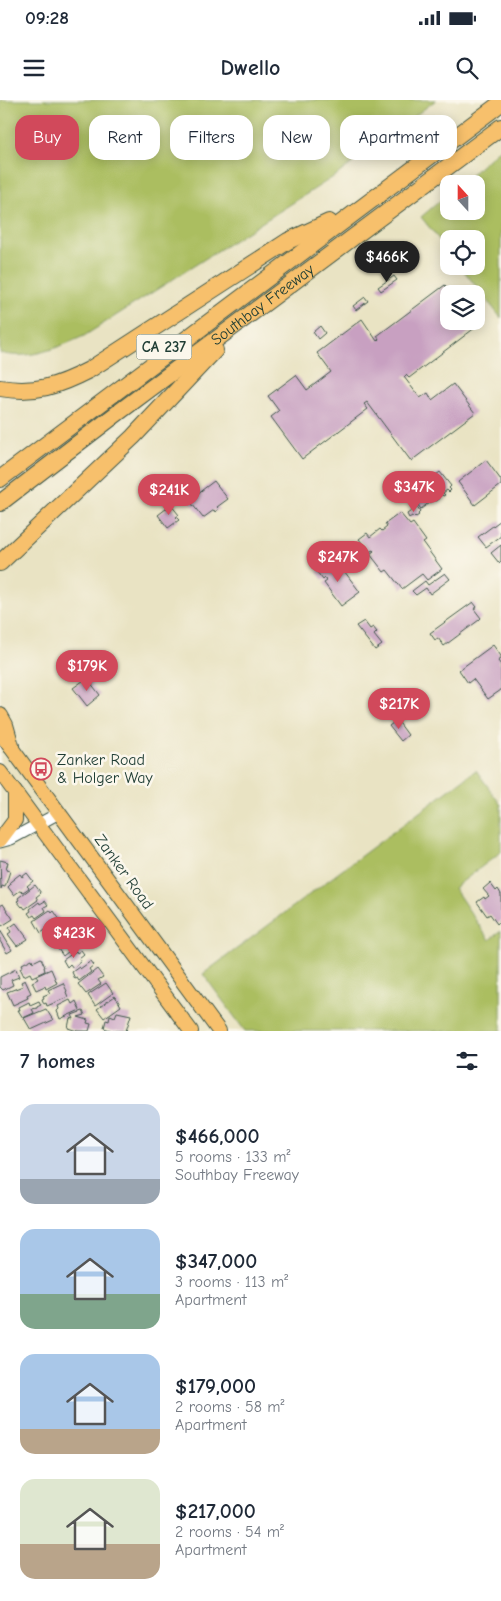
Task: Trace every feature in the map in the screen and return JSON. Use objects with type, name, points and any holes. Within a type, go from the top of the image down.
[{"type":"highway","name":"Southbay Freeway","points":[[0,471],[491,100]]},
{"type":"highway","points":[[0,479],[501,103]]},
{"type":"highway","name":"Southbay Freeway","points":[[0,503],[501,127]]},
{"type":"highway","points":[[0,388],[35,391],[70,380],[89,370],[288,241],[329,222]]},
{"type":"highway","points":[[0,563],[133,437],[244,319]]},
{"type":"highway","points":[[0,716],[5,725],[11,746]]},
{"type":"main road","name":"Zanker Road","points":[[0,734],[11,746],[219,1031]]},
{"type":"main road","points":[[0,772],[191,1031]]},
{"type":"main road","points":[[0,841],[15,820],[15,792]]},
{"type":"street","points":[[0,841],[11,839],[59,813]]},
{"type":"green space","points":[[0,100],[436,100],[416,115],[340,115],[340,160],[357,160],[338,174],[84,336],[44,352],[22,355],[0,353]]},
{"type":"green space","points":[[501,148],[501,318],[485,298],[485,285],[475,285],[467,275],[485,275],[485,230],[440,230],[440,241],[421,217],[440,201],[440,220],[485,220],[485,175],[470,175]]},
{"type":"green space","points":[[476,770],[501,805],[501,852],[454,888],[489,940],[501,931],[501,1031],[245,1031],[203,974]]},
{"type":"building","points":[[394,276],[397,280],[381,291],[378,287]]},
{"type":"building","points":[[440,289],[440,330],[472,330],[409,378],[406,375],[404,377],[420,398],[428,393],[432,400],[453,384],[475,413],[411,461],[367,402],[364,404],[368,409],[302,459],[271,417],[279,411],[268,396],[296,375],[307,390],[331,372],[317,353],[362,319],[377,341],[379,339],[377,336]]},
{"type":"building","points":[[365,297],[368,301],[356,310],[353,306]]},
{"type":"building","points":[[320,326],[325,333],[318,339],[313,332]]},
{"type":"building","points":[[486,460],[501,480],[501,485],[475,505],[458,482]]},
{"type":"building","points":[[440,472],[451,486],[449,488],[451,490],[449,492],[447,490],[443,493],[445,495],[441,494],[437,497],[439,499],[436,501],[434,499],[421,509],[410,495]]},
{"type":"building","points":[[214,481],[228,499],[217,507],[219,509],[215,512],[214,510],[203,518],[189,500]]},
{"type":"building","points":[[171,505],[179,515],[176,517],[179,520],[168,528],[158,515]]},
{"type":"building","points":[[417,507],[420,512],[419,515],[409,518],[407,514]]},
{"type":"building","points":[[400,513],[410,525],[413,523],[426,541],[423,543],[442,569],[427,580],[422,574],[402,589],[387,570],[384,572],[370,554],[374,551],[369,552],[359,539],[367,533],[370,537],[380,529],[382,531],[387,527],[385,524]]},
{"type":"building","points":[[501,520],[501,536],[486,547],[478,537]]},
{"type":"building","points":[[501,545],[501,561],[499,563],[491,553]]},
{"type":"building","points":[[335,559],[360,592],[341,606],[324,583],[327,581],[325,578],[323,580],[317,572]]},
{"type":"building","points":[[445,573],[450,579],[430,594],[426,588],[416,595],[412,591],[425,581],[428,585]]},
{"type":"building","points":[[473,602],[477,607],[474,609],[481,618],[479,620],[444,646],[438,638],[435,640],[430,633]]},
{"type":"building","points":[[364,621],[370,629],[373,627],[377,632],[374,635],[382,645],[375,650],[356,626]]},
{"type":"building","points":[[493,645],[501,656],[501,659],[498,661],[501,665],[501,690],[488,699],[473,679],[468,683],[459,670]]},
{"type":"building","points":[[87,678],[100,695],[87,706],[73,688]]},
{"type":"building","points":[[397,720],[408,735],[401,741],[389,726]]},
{"type":"building","points":[[0,860],[8,862],[6,870],[10,871],[5,887],[2,886],[1,889]]},
{"type":"building","points":[[27,873],[33,881],[27,886],[29,888],[23,892],[21,890],[14,895],[8,887],[11,884],[10,882],[20,874],[22,877]]},
{"type":"building","points":[[490,883],[501,894],[501,920],[497,924],[490,914],[487,916],[477,902],[489,896],[483,889]]},
{"type":"building","points":[[35,885],[41,893],[36,897],[38,900],[25,909],[17,901],[19,900],[18,898]]},
{"type":"building","points":[[45,901],[48,905],[44,907],[46,911],[36,918],[34,915],[31,917],[28,913],[31,911],[30,909],[39,902],[40,904]]},
{"type":"building","points":[[3,904],[13,919],[2,926],[0,923],[0,906]]},
{"type":"building","points":[[50,910],[52,913],[54,911],[60,920],[41,933],[34,921]]},
{"type":"building","points":[[16,923],[28,939],[17,946],[8,934],[11,932],[9,928]]},
{"type":"building","points":[[0,930],[12,950],[7,953],[0,941]]},
{"type":"building","points":[[72,938],[75,942],[72,944],[74,947],[63,956],[58,949],[61,946],[59,944],[64,940],[66,943]]},
{"type":"building","points":[[81,950],[84,954],[79,958],[81,961],[73,968],[70,964],[67,967],[63,960],[76,951],[77,953]]},
{"type":"building","points":[[41,958],[45,971],[32,977],[30,973],[24,976],[20,968],[23,966],[22,964],[32,959],[33,962]]},
{"type":"building","points":[[91,961],[94,965],[89,969],[91,972],[79,981],[77,978],[75,979],[72,972]]},
{"type":"building","points":[[16,969],[19,977],[11,980],[13,985],[3,990],[0,987],[0,977]]},
{"type":"building","points":[[51,969],[57,983],[46,989],[45,986],[36,990],[32,982],[38,979],[36,976]]},
{"type":"building","points":[[97,969],[103,977],[98,980],[101,984],[86,994],[78,984]]},
{"type":"building","points":[[25,980],[31,993],[27,995],[28,998],[13,1005],[7,992],[23,986],[21,982]]},
{"type":"building","points":[[63,983],[68,997],[47,1006],[46,1003],[44,1004],[42,999],[44,998],[43,996],[50,993],[48,990]]},
{"type":"building","points":[[106,983],[113,993],[95,1006],[88,995]]},
{"type":"building","points":[[115,996],[121,1006],[104,1018],[97,1009]]},
{"type":"building","points":[[70,1000],[72,1004],[76,1001],[80,1010],[60,1019],[57,1011],[59,1009],[58,1006]]},
{"type":"building","points":[[39,1001],[41,1005],[32,1009],[34,1013],[23,1018],[18,1010],[20,1010],[19,1007],[29,1002],[30,1005]]},
{"type":"building","points":[[46,1009],[53,1020],[31,1030],[24,1018]]},
{"type":"building","points":[[83,1011],[85,1015],[78,1017],[88,1020],[87,1023],[91,1024],[89,1031],[77,1031],[68,1028],[70,1018],[74,1019],[72,1015]]},
{"type":"building","points":[[117,1012],[131,1015],[126,1031],[113,1031],[104,1028],[106,1020],[109,1021],[110,1015],[115,1017]]},
{"type":"place","name":"Zanker Road & Holger Way","points":[[41,769]]}]
